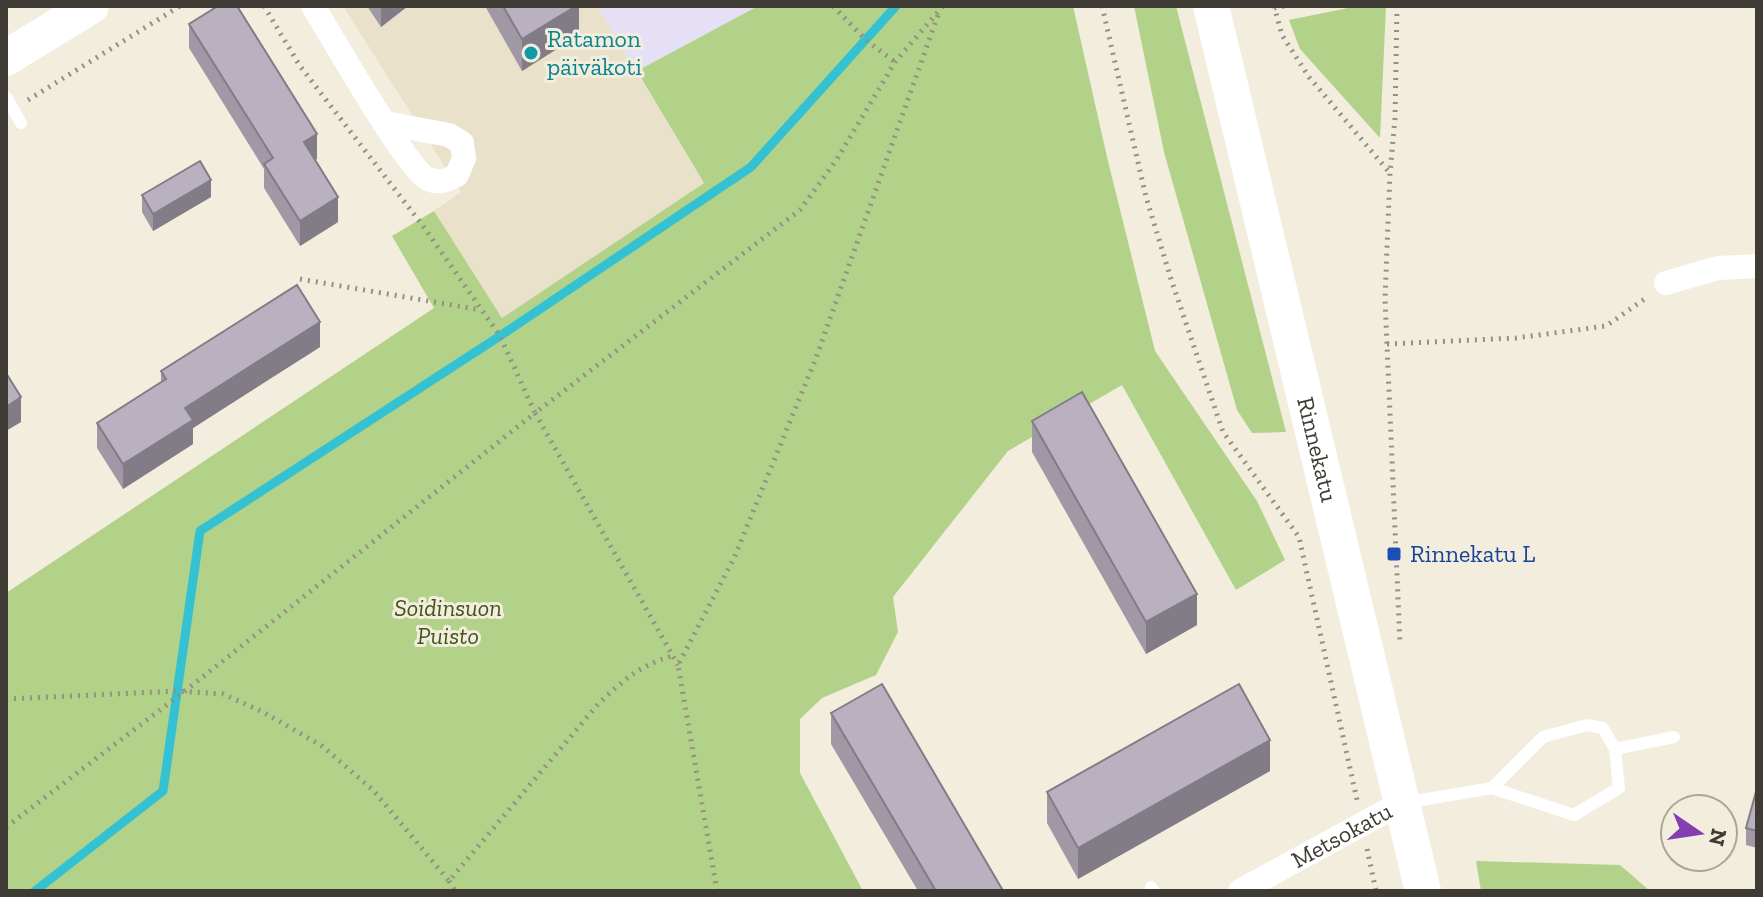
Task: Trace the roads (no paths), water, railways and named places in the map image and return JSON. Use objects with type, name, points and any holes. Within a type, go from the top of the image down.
[{"type":"street","points":[[7,55],[91,6]]},
{"type":"street","points":[[313,6],[385,123]]},
{"type":"street","name":"Rinnekatu","points":[[1211,6],[1368,651],[1423,891]]},
{"type":"street","points":[[1666,283],[1718,268],[1757,266]]},
{"type":"street","name":"Metsokatu","points":[[1240,891],[1401,803]]},
{"type":"lane","points":[[6,97],[21,123]]},
{"type":"lane","points":[[1401,803],[1492,788],[1574,815],[1619,788],[1615,749],[1603,728],[1587,725],[1543,737],[1492,788]]},
{"type":"lane","points":[[1615,749],[1674,737]]},
{"type":"waterway","points":[[35,891],[163,791],[200,531],[500,336],[751,167],[896,6]]},
{"type":"place","name":"Ratamon päiväkoti","points":[[531,53]]},
{"type":"place","name":"Rinnekatu L","points":[[1394,554]]},
{"type":"park label","name":"Soidinsuon Puisto","points":[[448,622]]}]
